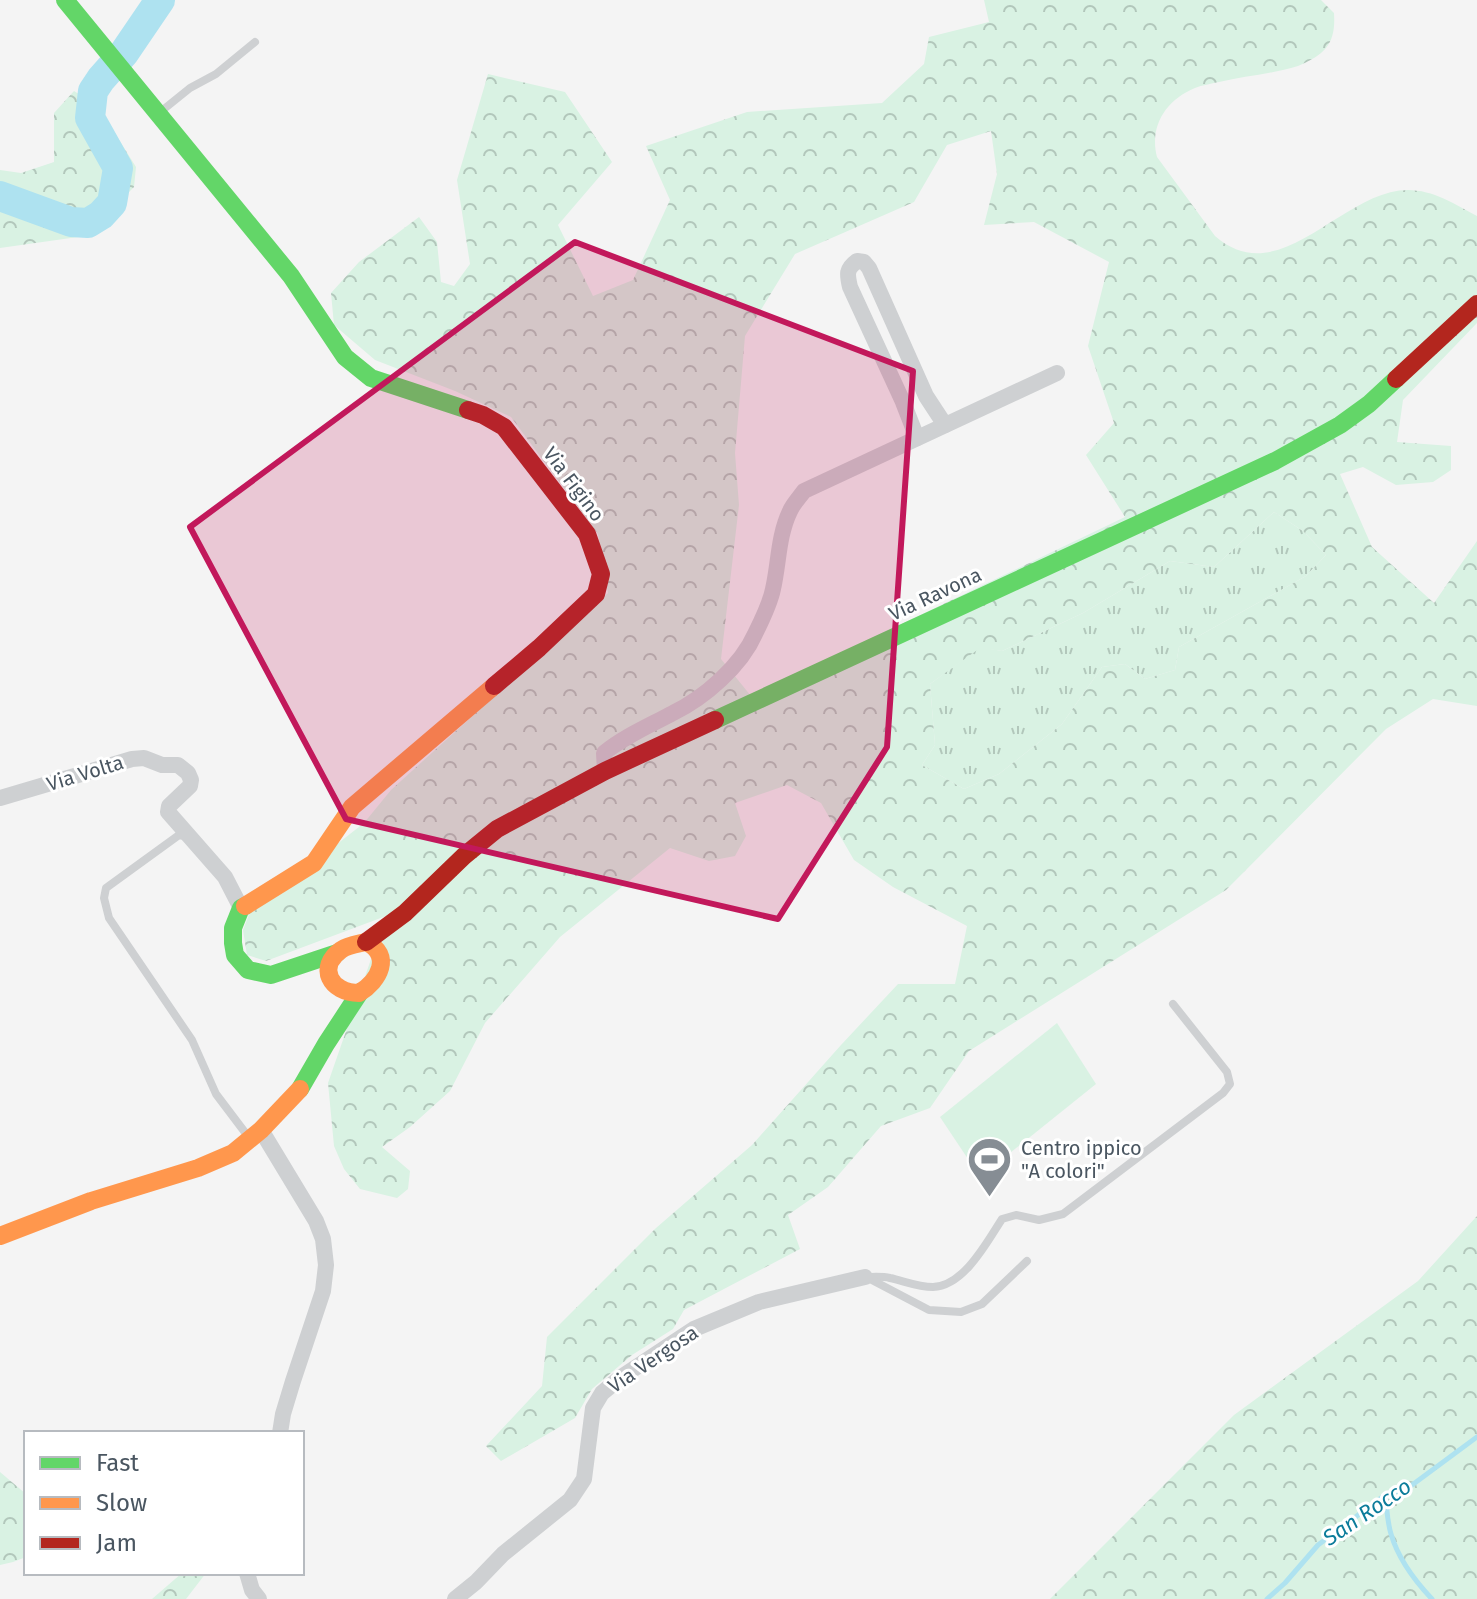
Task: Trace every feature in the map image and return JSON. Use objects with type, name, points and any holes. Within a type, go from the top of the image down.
[{"type":"street","name":"Via Figino","points":[[65,0],[291,276],[345,357],[371,378],[483,415],[504,427],[587,534],[601,574],[596,594],[539,648],[352,807],[314,863],[241,908]]},
{"type":"street","points":[[917,438],[850,287],[847,273],[849,266],[857,261],[864,262],[869,268],[926,396],[945,425]]},
{"type":"street","name":"Via Ravona","points":[[366,942],[405,913],[497,829],[605,771],[1275,461],[1340,425],[1369,404],[1477,304]]},
{"type":"street","points":[[871,332],[893,323]]},
{"type":"street","points":[[605,771],[604,753],[617,742],[676,712],[733,667],[754,636],[773,591],[779,547],[790,511],[804,491],[1057,373]]},
{"type":"street","name":"Via Volta","points":[[0,798],[132,759],[144,758],[162,765],[178,765],[188,773],[190,786],[169,806],[168,812],[225,877],[241,908]]},
{"type":"street","points":[[0,1236],[91,1201],[198,1168],[233,1153],[298,1092],[360,992],[378,974],[382,954],[375,945],[366,942],[271,975],[260,974],[248,970],[235,955],[233,928],[241,908]]},
{"type":"street","name":"Via Ravona","points":[[382,954],[405,913]]},
{"type":"street","points":[[326,1044],[332,982],[328,971],[337,953]]},
{"type":"street","points":[[307,964],[339,990],[360,992]]},
{"type":"street","points":[[255,1134],[316,1221],[323,1239],[326,1265],[323,1291],[293,1381],[280,1431]]},
{"type":"street","name":"Via Vergosa","points":[[455,1599],[503,1554],[570,1500],[584,1479],[593,1408],[602,1393],[620,1378],[694,1329],[720,1318],[759,1302],[865,1277]]},
{"type":"street","points":[[248,1575],[252,1590],[259,1599]]},
{"type":"lane","points":[[158,114],[190,88],[216,74],[255,42]]},
{"type":"lane","points":[[194,839],[179,835],[106,888],[104,898],[109,918],[192,1040],[216,1094],[255,1134]]},
{"type":"lane","points":[[865,1277],[886,1277],[935,1287],[959,1277],[985,1246],[1002,1219],[1016,1215],[1039,1220],[1063,1214],[1223,1093],[1230,1084],[1227,1072],[1173,1004]]},
{"type":"lane","points":[[865,1277],[929,1310],[961,1312],[982,1304],[1027,1261]]},
{"type":"highlighted area","points":[[575,242],[913,371],[887,747],[778,919],[346,819],[190,527]]},
{"type":"green space","points":[[984,0],[1321,0],[1334,13],[1331,40],[1322,52],[1308,62],[1201,86],[1176,99],[1162,115],[1158,125],[1155,135],[1157,157],[1215,236],[1239,250],[1263,253],[1287,246],[1359,205],[1383,194],[1408,190],[1435,195],[1477,216],[1477,323],[1403,400],[1397,442],[1451,446],[1451,470],[1433,482],[1396,485],[1363,467],[1340,474],[1372,547],[1434,603],[1477,541],[1477,706],[1433,699],[1386,729],[1226,890],[969,1051],[930,1108],[881,1126],[828,1187],[788,1215],[800,1249],[684,1310],[673,1329],[632,1355],[592,1389],[575,1418],[501,1461],[486,1446],[542,1386],[547,1337],[656,1228],[752,1145],[898,984],[955,984],[967,926],[893,887],[854,860],[821,803],[787,785],[735,803],[746,836],[735,856],[709,861],[670,848],[560,937],[485,1023],[450,1091],[382,1147],[410,1171],[408,1189],[397,1198],[360,1189],[344,1169],[334,1146],[328,1083],[386,916],[266,961],[247,955],[243,930],[250,912],[364,823],[391,790],[608,593],[598,534],[511,417],[375,360],[334,325],[331,293],[359,262],[419,217],[437,242],[441,282],[454,286],[470,264],[457,180],[488,74],[565,92],[612,162],[558,225],[593,296],[633,280],[670,200],[646,146],[747,112],[882,103],[924,64],[929,37],[989,22]],"holes":[[[991,131],[997,174],[984,225],[1034,222],[1109,262],[1088,346],[1114,423],[1086,455],[1125,517],[751,696],[721,659],[739,505],[735,453],[745,336],[795,254],[914,202],[947,145]],[[1274,512],[1303,531],[1326,555],[1306,576],[1179,647],[1175,670],[1145,679],[1125,664],[1102,667],[1062,724],[999,774],[964,789],[922,765],[935,745],[930,684],[980,648],[1002,651],[1083,613],[1170,561],[1214,567]]]},
{"type":"green space","points":[[74,91],[98,106],[136,167],[134,187],[85,236],[0,248],[0,170],[21,173],[54,162],[54,113]]},
{"type":"green space","points":[[1274,512],[1303,531],[1326,555],[1306,576],[1179,647],[1175,670],[1145,679],[1125,664],[1102,667],[1062,724],[999,774],[964,789],[922,765],[935,745],[930,684],[980,647],[1002,651],[1083,613],[1170,561],[1214,567]]},
{"type":"green space","points":[[1057,1023],[1096,1084],[980,1177],[940,1117]]},
{"type":"green space","points":[[1477,1216],[1477,1599],[1050,1599],[1234,1415],[1418,1281]]},
{"type":"green space","points":[[0,1472],[24,1492],[24,1558],[0,1565]]},
{"type":"green space","points":[[180,1575],[204,1575],[186,1599],[152,1599]]},
{"type":"waterway","points":[[0,196],[71,222],[88,223],[112,203],[118,168],[90,118],[93,91],[124,53],[160,0]]},
{"type":"waterway","name":"San Rocco","points":[[1267,1599],[1318,1545],[1385,1495],[1408,1488],[1477,1437]]},
{"type":"waterway","points":[[1385,1495],[1390,1529],[1398,1552],[1413,1577],[1432,1599]]},
{"type":"traffic: fast","points":[[65,0],[291,276],[345,357],[371,378],[468,410]]},
{"type":"traffic: fast","points":[[715,720],[1275,461],[1340,425],[1396,379]]},
{"type":"traffic: fast","points":[[245,906],[241,908],[233,928],[233,943],[235,955],[248,970],[271,975],[337,953]]},
{"type":"traffic: fast","points":[[300,1089],[360,992]]},
{"type":"traffic: slow","points":[[245,906],[314,863],[352,807],[494,686]]},
{"type":"traffic: slow","points":[[366,942],[379,954],[381,961],[377,975],[359,993],[341,989],[330,978],[330,964],[344,948],[366,942]]},
{"type":"traffic: slow","points":[[0,1236],[91,1201],[198,1168],[233,1153],[261,1130],[300,1089]]},
{"type":"traffic: jam","points":[[1396,379],[1477,304]]},
{"type":"traffic: jam","points":[[468,410],[504,427],[587,534],[601,574],[596,594],[494,686]]},
{"type":"traffic: jam","points":[[366,942],[405,913],[497,829],[605,771],[715,720]]},
{"type":"place","name":"Centro ippico \"A colori\"","points":[[990,1199]]}]
